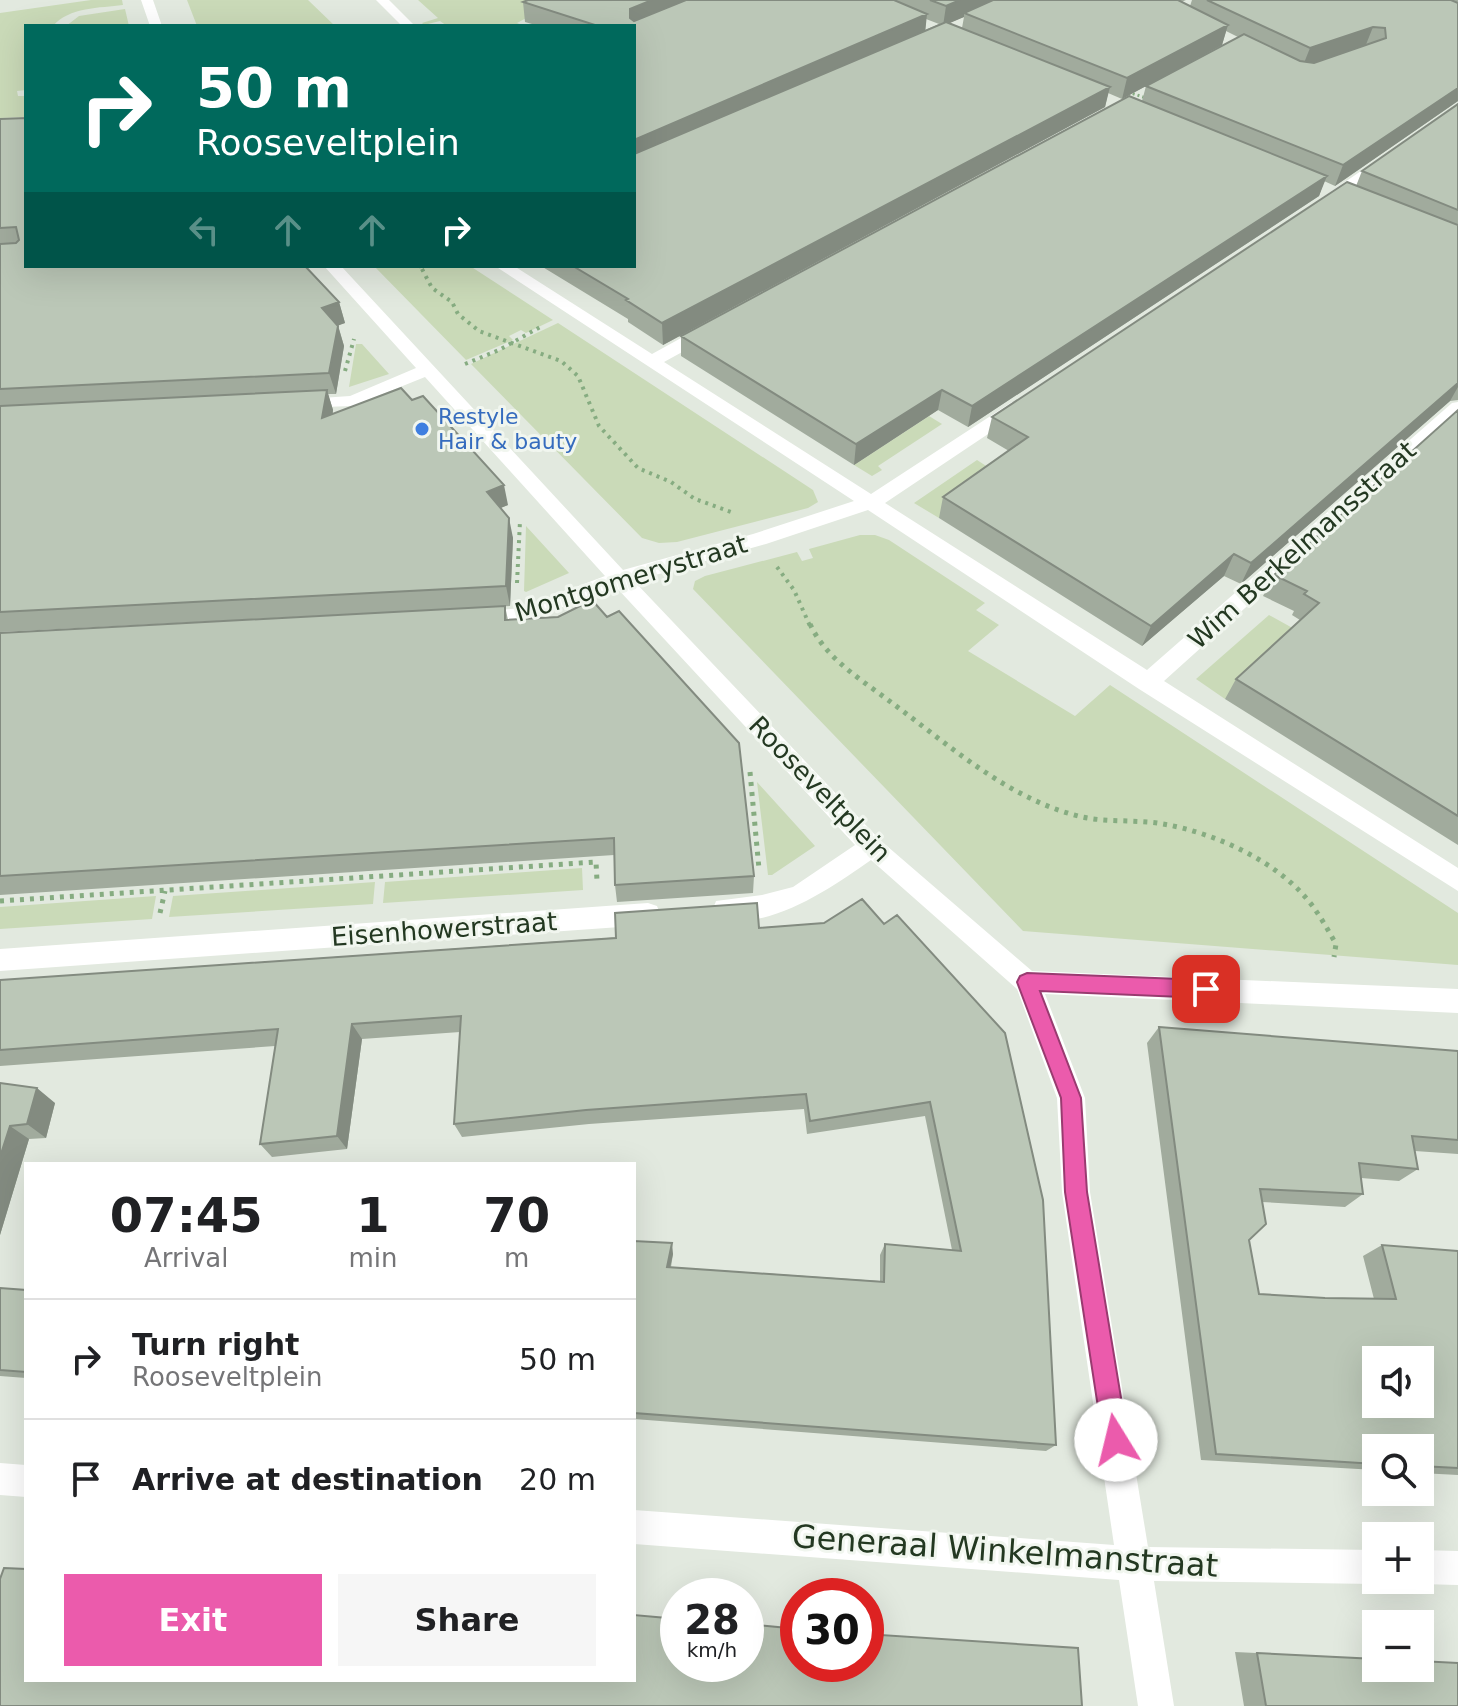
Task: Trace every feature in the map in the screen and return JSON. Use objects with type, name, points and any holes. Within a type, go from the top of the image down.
[{"type":"street","points":[[147,0],[155,24]]},
{"type":"street","points":[[382,0],[407,24]]},
{"type":"street","points":[[1311,212],[1394,153]]},
{"type":"street","name":"Rooseveltplein","points":[[334,268],[872,847],[1027,982]]},
{"type":"street","points":[[506,268],[1458,881]]},
{"type":"street","points":[[651,362],[720,325]]},
{"type":"street","points":[[278,405],[353,401],[430,373]]},
{"type":"street","name":"Montgomerystraat","points":[[452,619],[515,616],[619,578],[759,539],[873,502],[1032,397]]},
{"type":"street","name":"Wim Berkelmansstraat","points":[[1147,683],[1458,407]]},
{"type":"street","points":[[703,910],[762,906],[800,895],[872,847]]},
{"type":"street","name":"Eisenhowerstraat","points":[[0,960],[674,912]]},
{"type":"street","points":[[1156,1706],[1076,1192],[1071,1098],[1027,982],[1458,1001]]},
{"type":"street","points":[[0,1479],[24,1481]]},
{"type":"street","name":"Generaal Winkelmanstraat","points":[[636,1527],[1136,1564],[1362,1567]]},
{"type":"street","points":[[1434,1567],[1458,1568]]},
{"type":"path","points":[[1118,88],[1151,100]]},
{"type":"path","points":[[421,268],[432,288],[452,302],[458,314],[479,331],[561,361],[578,376],[599,426],[638,468],[671,482],[695,499],[747,519],[794,590],[816,638],[823,646],[838,662],[972,763],[1028,797],[1079,816],[1164,824],[1229,843],[1267,864],[1312,905],[1336,944],[1326,993]]},
{"type":"path","points":[[430,373],[510,344],[571,310]]},
{"type":"path","points":[[337,402],[352,340],[382,322]]},
{"type":"path","points":[[515,616],[520,519],[544,497]]},
{"type":"path","points":[[762,906],[748,775],[771,739]]},
{"type":"path","points":[[0,901],[596,862],[600,918]]},
{"type":"green space","points":[[91,0],[122,0],[123,5],[76,12],[55,24],[24,24],[24,90],[17,91],[18,96],[24,96],[24,117],[0,118],[0,13]]},
{"type":"green space","points":[[187,0],[308,0],[333,24],[196,24]]},
{"type":"green space","points":[[418,0],[560,0],[517,23],[519,24],[422,23],[438,18]]},
{"type":"green space","points":[[125,9],[129,24],[69,24],[79,16]]},
{"type":"green space","points":[[376,268],[473,268],[553,320],[526,333],[521,330],[509,336],[513,340],[466,360]]},
{"type":"green space","points":[[558,323],[813,490],[818,502],[808,508],[677,542],[659,543],[642,538],[471,364]]},
{"type":"green space","points":[[356,344],[362,344],[389,374],[349,387]]},
{"type":"green space","points":[[929,416],[942,424],[878,466],[882,470],[872,476],[854,465]]},
{"type":"green space","points":[[977,460],[1000,475],[939,518],[914,503]]},
{"type":"green space","points":[[526,526],[569,573],[526,592],[524,591]]},
{"type":"green space","points":[[860,535],[875,535],[889,540],[985,603],[976,610],[999,625],[968,651],[1075,716],[1110,685],[1458,913],[1458,965],[1023,931],[693,589],[695,581],[705,576],[797,552],[802,561],[813,558],[809,549]]},
{"type":"green space","points":[[1269,615],[1298,631],[1225,699],[1196,679]]},
{"type":"green space","points":[[757,782],[815,846],[772,875],[768,875]]},
{"type":"green space","points":[[582,868],[583,890],[383,903],[385,882]]},
{"type":"green space","points":[[375,882],[373,904],[169,917],[173,896]]},
{"type":"green space","points":[[156,896],[152,919],[0,929],[0,907]]},
{"type":"building","points":[[652,0],[630,9],[630,18],[634,21],[686,0],[894,0],[927,14],[636,139],[636,24],[592,24],[523,2]]},
{"type":"building","points":[[930,0],[960,0],[946,6]]},
{"type":"building","points":[[993,0],[1178,0],[1228,25],[1127,78],[964,13]]},
{"type":"building","points":[[1207,0],[1451,0],[1458,3],[1458,88],[1343,165],[1146,86],[1244,34],[1300,61],[1314,63],[1386,38],[1385,28],[1373,27],[1310,48]]},
{"type":"building","points":[[946,22],[1110,87],[662,323],[576,268],[636,268],[636,153]]},
{"type":"building","points":[[1129,96],[1327,176],[972,406],[942,390],[856,444],[681,336]]},
{"type":"building","points":[[1458,104],[1458,210],[1362,171]]},
{"type":"building","points":[[24,118],[24,268],[307,268],[339,302],[322,308],[338,326],[329,373],[0,389],[0,244],[19,240],[16,227],[0,228],[0,119]]},
{"type":"building","points":[[1347,182],[1458,225],[1458,383],[1251,563],[1234,554],[1151,626],[943,497],[1028,437],[992,417]]},
{"type":"building","points":[[401,388],[412,400],[423,396],[504,485],[487,492],[509,518],[506,586],[0,612],[0,406],[327,390],[322,418]]},
{"type":"building","points":[[1458,410],[1458,816],[1236,679],[1319,603],[1304,594],[1307,591],[1274,575]]},
{"type":"building","points":[[592,600],[607,617],[619,611],[739,743],[754,876],[615,885],[614,838],[0,876],[0,633],[505,606],[505,620],[558,617]]},
{"type":"building","points":[[862,899],[884,924],[897,915],[1005,1033],[1043,1200],[1056,1445],[636,1413],[636,1241],[672,1243],[667,1267],[884,1282],[885,1244],[961,1251],[930,1102],[810,1121],[806,1094],[586,1110],[454,1124],[461,1016],[352,1024],[337,1136],[260,1144],[278,1029],[0,1050],[0,980],[616,938],[615,913],[757,903],[759,928],[824,923]]},
{"type":"building","points":[[1159,1027],[1458,1051],[1458,1140],[1412,1136],[1418,1169],[1359,1163],[1363,1194],[1260,1189],[1266,1224],[1249,1240],[1259,1294],[1396,1299],[1382,1245],[1458,1251],[1458,1468],[1434,1467],[1434,1434],[1362,1434],[1362,1463],[1216,1454]]},
{"type":"building","points":[[0,1083],[37,1088],[27,1124],[10,1126],[0,1157]]},
{"type":"building","points":[[0,1288],[24,1290],[24,1372],[0,1370]]},
{"type":"building","points":[[4,1568],[24,1569],[24,1682],[636,1682],[636,1615],[660,1617],[660,1682],[764,1682],[764,1626],[780,1627],[780,1682],[884,1682],[884,1635],[1078,1648],[1082,1706],[0,1706],[0,1579]]},
{"type":"building","points":[[1257,1653],[1362,1658],[1362,1682],[1434,1682],[1434,1662],[1458,1663],[1458,1706],[1266,1706]]},
{"type":"place","name":"Restyle Hair & bauty","points":[[422,429]]},
{"type":"route","points":[[1116,1440],[1076,1192],[1071,1098],[1027,982],[1206,989]]}]
